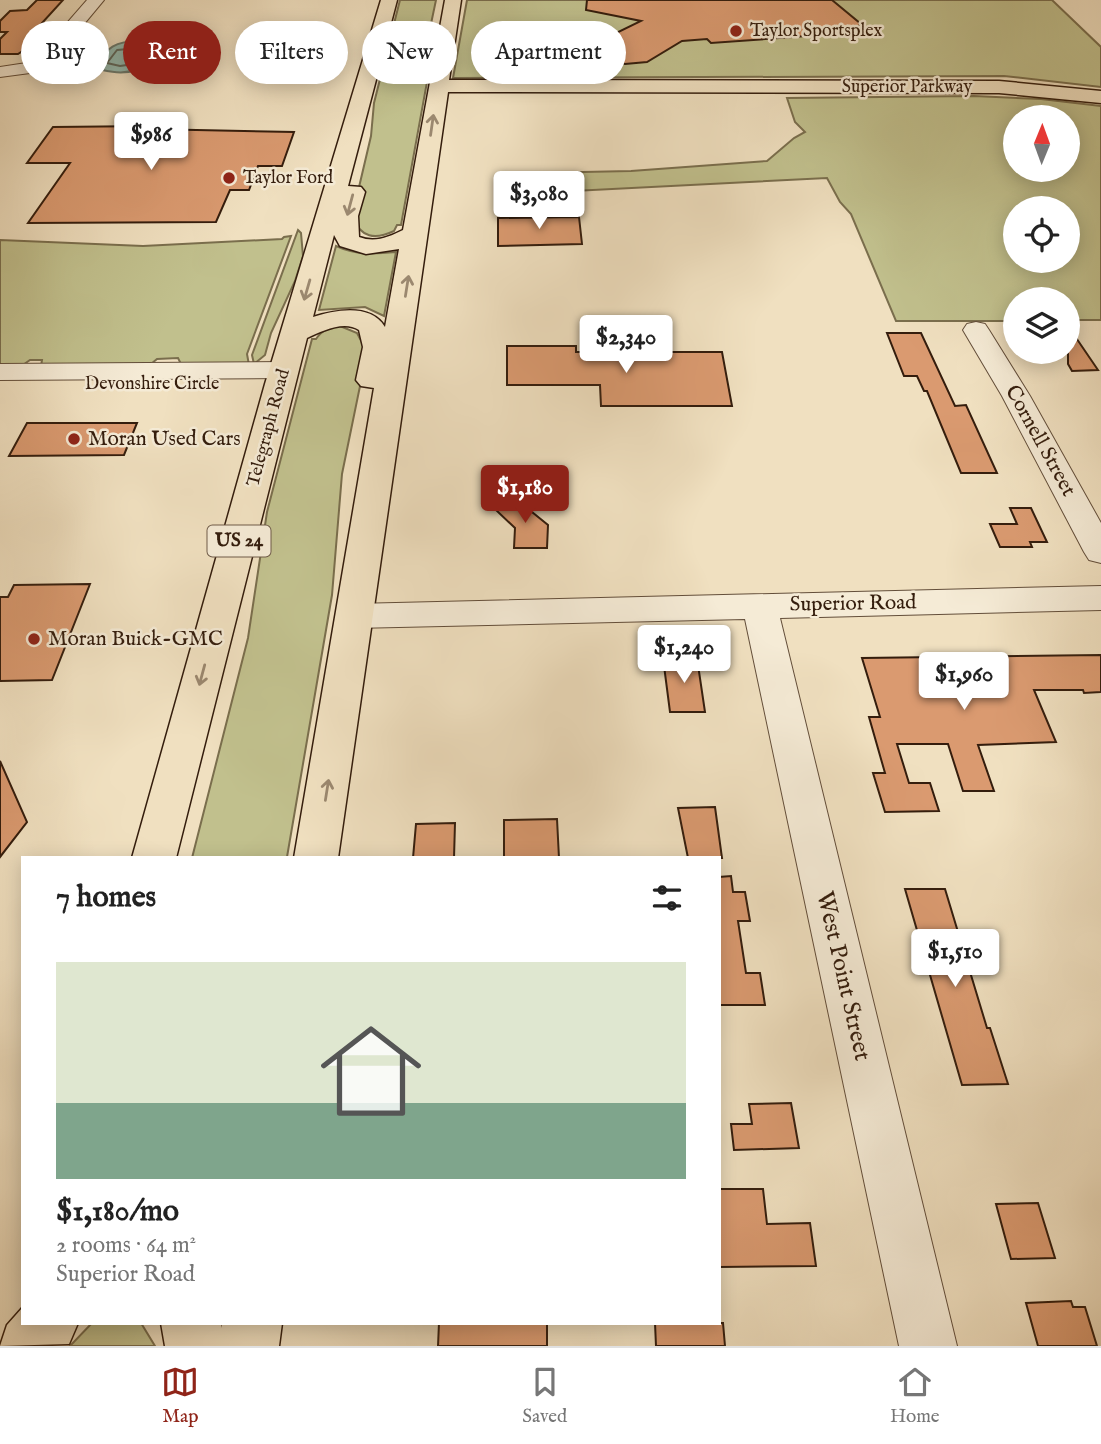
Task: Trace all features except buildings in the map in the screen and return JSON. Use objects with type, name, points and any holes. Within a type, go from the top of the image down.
[{"type":"main road","name":"Telegraph Road","points":[[156,856],[282,377],[389,0]]},
{"type":"main road","points":[[436,21],[441,0]]},
{"type":"main road","points":[[450,21],[453,0]]},
{"type":"main road","points":[[316,856],[438,84]]},
{"type":"main road","name":"Superior Parkway","points":[[437,91],[602,94],[713,88],[999,87],[1101,97]]},
{"type":"main road","points":[[357,116],[366,144],[345,223],[345,234],[354,244],[374,247],[397,243],[416,233]]},
{"type":"main road","points":[[294,334],[321,321],[336,318],[363,321],[376,334],[378,346],[352,480],[350,517],[364,552]]},
{"type":"main road","points":[[181,856],[236,636],[233,560]]},
{"type":"main road","points":[[26,1346],[30,1325]]},
{"type":"main road","points":[[26,1346],[46,1325]]},
{"type":"main road","points":[[191,1325],[195,1346]]},
{"type":"main road","points":[[248,1346],[251,1325]]},
{"type":"street","points":[[0,72],[39,67],[96,0]]},
{"type":"street","name":"Cornell Street","points":[[976,330],[1101,552]]},
{"type":"street","name":"Devonshire Circle","points":[[14,378],[282,377]]},
{"type":"street","name":"Superior Road","points":[[354,616],[1101,598]]},
{"type":"street","name":"West Point Street","points":[[760,606],[928,1346]]},
{"type":"shaded area","points":[[400,0],[436,0],[432,21],[395,21]]},
{"type":"shaded area","points":[[467,0],[1052,0],[1101,47],[1101,87],[1004,76],[626,77],[626,21],[471,21],[471,78],[457,78],[457,56]]},
{"type":"shaded area","points":[[379,84],[427,84],[401,225],[381,236],[364,233],[352,217],[371,136]]},
{"type":"shaded area","points":[[974,96],[1041,99],[1101,106],[1101,320],[1080,320],[1080,287],[1003,287],[1003,321],[896,321],[851,214],[840,202],[827,178],[534,193],[525,186],[511,183],[527,179],[534,173],[631,171],[767,161],[805,132],[795,122],[787,98]]},
{"type":"shaded area","points":[[298,230],[301,233],[303,256],[295,281],[271,333],[265,355],[254,364],[252,355]]},
{"type":"shaded area","points":[[291,236],[247,354],[249,365],[181,364],[178,358],[157,359],[151,364],[41,366],[42,360],[30,360],[20,367],[0,369],[0,240],[143,246],[282,239]]},
{"type":"shaded area","points":[[336,246],[365,253],[396,252],[384,316],[365,307],[319,310]]},
{"type":"shaded area","points":[[340,326],[357,333],[367,352],[342,474],[332,595],[287,856],[193,856],[248,638],[267,512],[312,339],[316,339],[326,330]]},
{"type":"shaded area","points":[[90,1325],[142,1325],[155,1346],[70,1346]]},
{"type":"water","points":[[123,42],[123,72],[109,71],[109,50]]},
{"type":"place","name":"Taylor Sportsplex","points":[[736,31]]},
{"type":"place","name":"Taylor Ford","points":[[229,178]]},
{"type":"place","name":"Moran Used Cars","points":[[74,439]]},
{"type":"place","name":"Moran Buick-GMC","points":[[34,639]]}]
